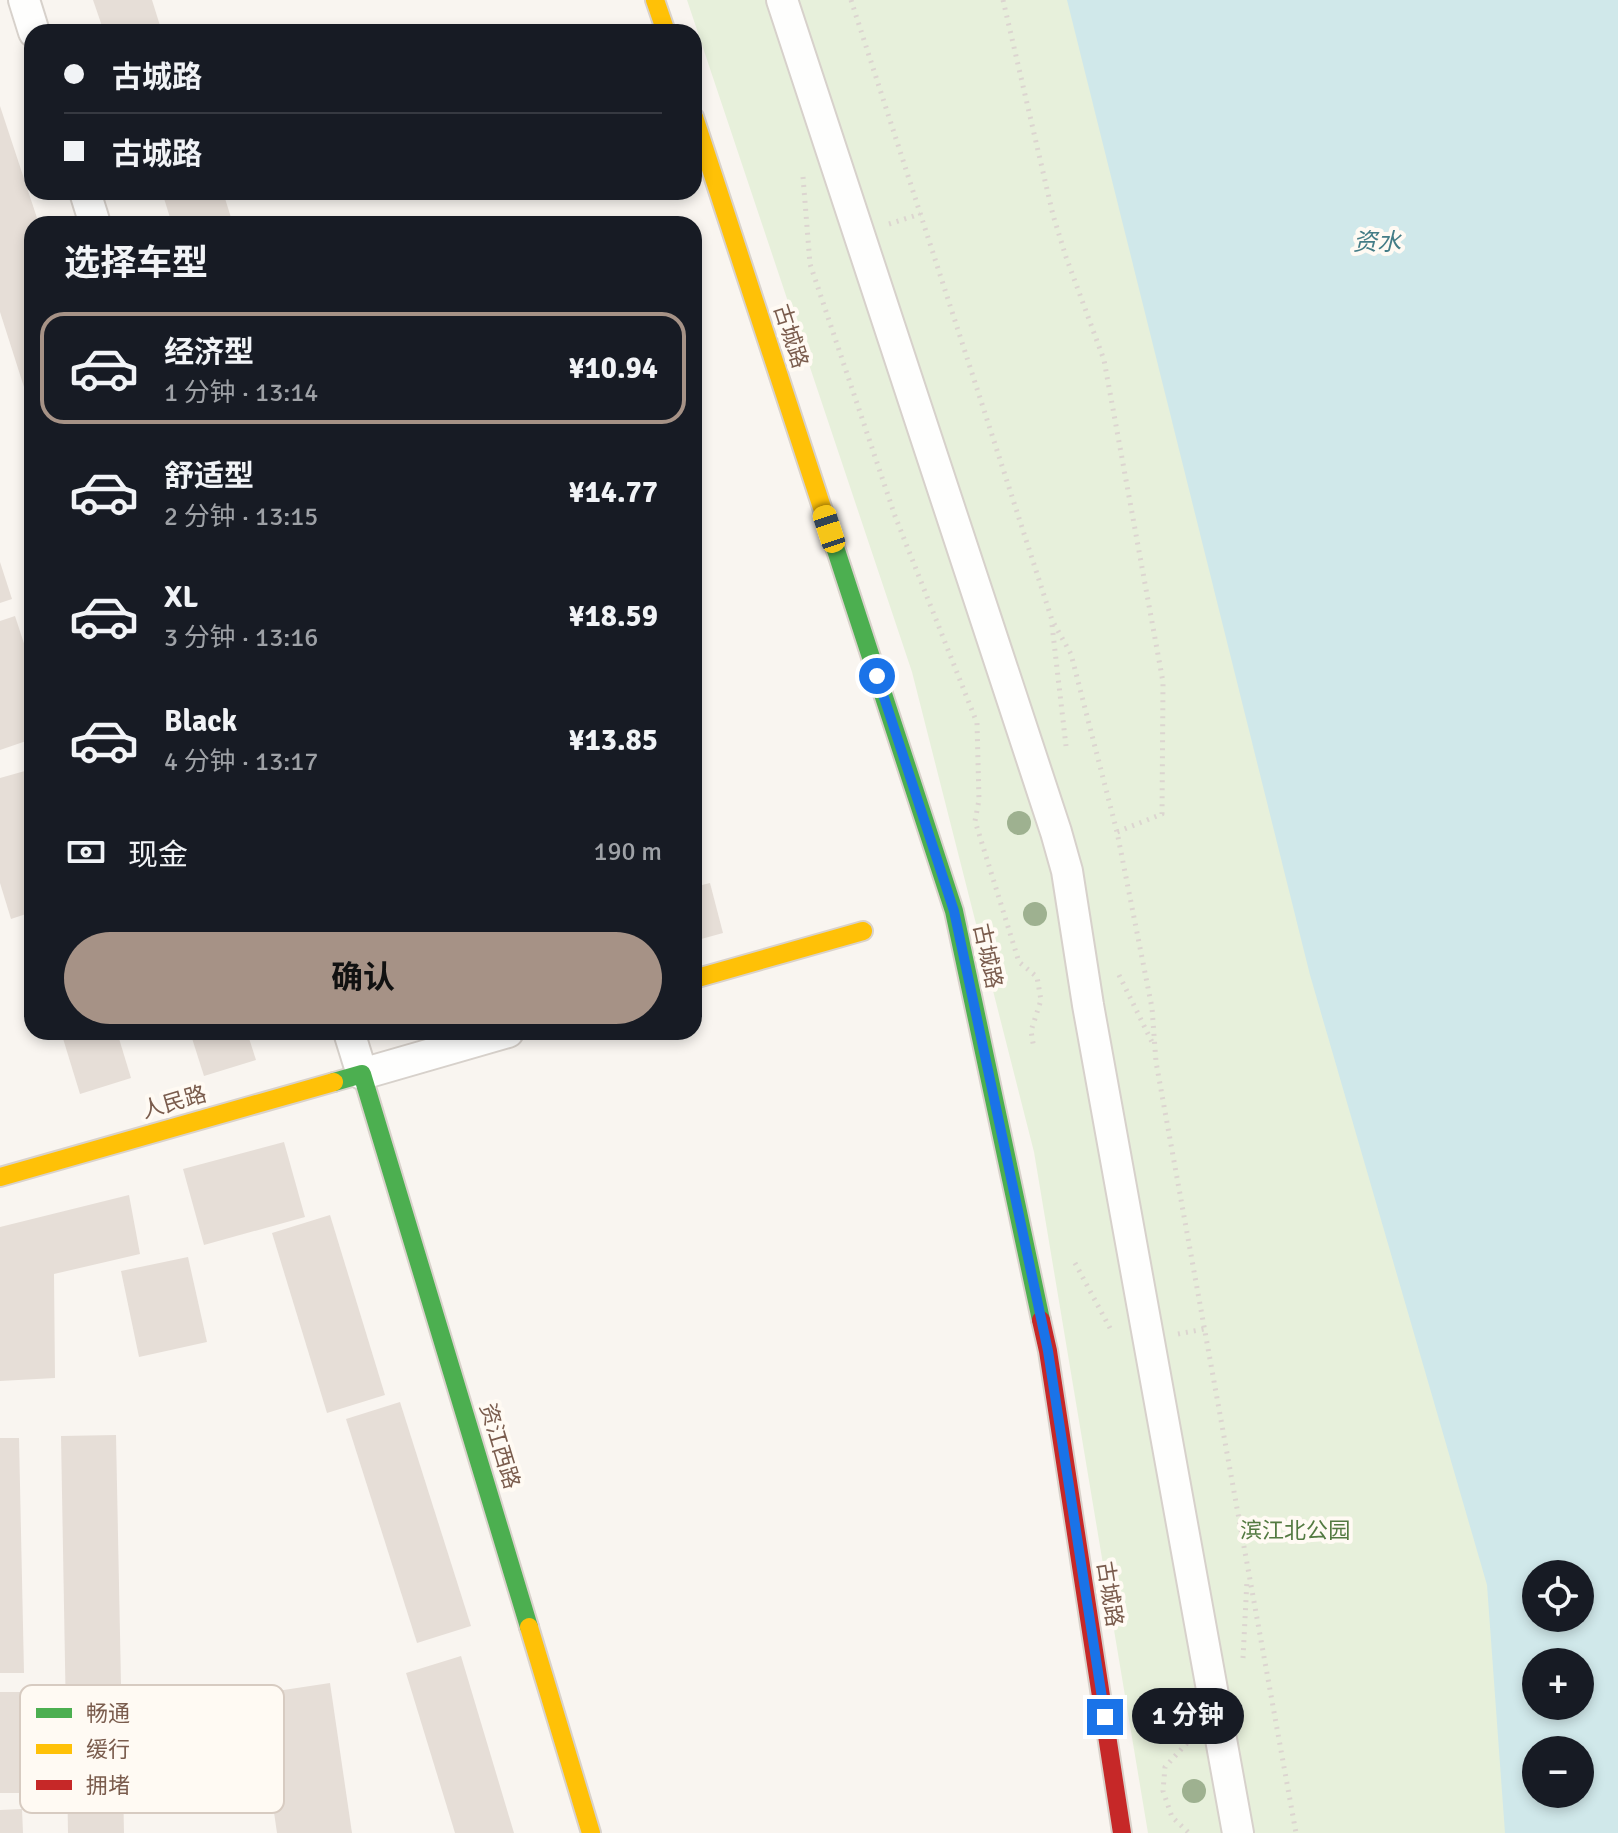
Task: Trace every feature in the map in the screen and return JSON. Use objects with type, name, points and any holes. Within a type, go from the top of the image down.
[{"type":"street","points":[[24,0],[32,24]]},
{"type":"street","points":[[655,0],[663,24]]},
{"type":"street","points":[[782,0],[1067,871],[1088,1005],[1238,1833]]},
{"type":"street","name":"古城路","points":[[702,141],[954,911],[1048,1351],[1122,1833]]},
{"type":"street","points":[[702,977],[863,931]]},
{"type":"street","points":[[351,1040],[362,1074],[480,1040]]},
{"type":"street","name":"人民路","points":[[0,1177],[362,1074]]},
{"type":"street","name":"资江西路","points":[[362,1074],[591,1833]]},
{"type":"path","points":[[1003,0],[1053,215],[1104,360],[1163,682],[1162,814],[1117,832]]},
{"type":"path","points":[[802,173],[810,264],[895,516],[977,723],[979,800],[975,821],[1019,962],[1037,977],[1041,1000],[1031,1031],[1034,1049]]},
{"type":"path","points":[[882,227],[920,214]]},
{"type":"path","points":[[1052,620],[1067,757]]},
{"type":"green space","name":"滨江北公园","points":[[687,0],[1101,0],[1488,1497],[1520,1833],[1148,1833],[1034,1152],[912,672],[702,45],[702,24],[695,24]]},
{"type":"water","name":"资水","points":[[1067,0],[1618,0],[1618,1833],[1505,1833],[1487,1585],[1310,975]]},
{"type":"building","points":[[93,0],[152,0],[160,24],[101,24]]},
{"type":"building","points":[[0,106],[24,179],[24,200],[31,200],[36,216],[24,216],[24,387],[0,312]]},
{"type":"building","points":[[164,200],[226,200],[230,216],[170,216]]},
{"type":"building","points":[[0,562],[12,599],[0,603]]},
{"type":"building","points":[[15,616],[24,644],[24,742],[0,750],[0,621]]},
{"type":"building","points":[[24,771],[24,915],[11,919],[0,883],[0,778]]},
{"type":"building","points":[[710,883],[723,933],[702,939],[702,885]]},
{"type":"building","points":[[63,1040],[119,1040],[131,1078],[80,1094]]},
{"type":"building","points":[[193,1040],[250,1040],[256,1060],[204,1076]]},
{"type":"building","points":[[284,1142],[305,1217],[204,1245],[183,1169]]},
{"type":"building","points":[[129,1195],[140,1254],[54,1274],[55,1378],[0,1381],[0,1227]]},
{"type":"building","points":[[330,1215],[385,1395],[327,1413],[272,1233]]},
{"type":"building","points":[[188,1257],[207,1342],[139,1357],[121,1271]]},
{"type":"building","points":[[400,1402],[471,1626],[417,1643],[346,1419]]},
{"type":"building","points":[[116,1435],[121,1685],[65,1685],[61,1436]]},
{"type":"building","points":[[0,1438],[19,1438],[24,1673],[0,1673]]},
{"type":"building","points":[[461,1656],[514,1833],[455,1833],[406,1673]]},
{"type":"building","points":[[330,1683],[352,1833],[277,1833],[274,1813],[284,1813],[284,1690]]},
{"type":"building","points":[[0,1692],[20,1692],[20,1793],[0,1793]]},
{"type":"building","points":[[20,1809],[23,1833],[0,1833],[0,1810]]},
{"type":"building","points":[[68,1813],[124,1813],[124,1833],[68,1833]]},
{"type":"traffic: fast","points":[[832,538],[954,911],[1041,1320]]},
{"type":"traffic: fast","points":[[334,1082],[362,1074],[529,1627]]},
{"type":"traffic: slow","points":[[655,0],[663,24]]},
{"type":"traffic: slow","points":[[702,141],[832,538]]},
{"type":"traffic: slow","points":[[702,977],[863,931]]},
{"type":"traffic: slow","points":[[0,1177],[334,1082]]},
{"type":"traffic: slow","points":[[529,1627],[591,1833]]},
{"type":"traffic: jam","points":[[1041,1320],[1122,1833]]},
{"type":"route","points":[[877,676],[954,911],[1048,1351],[1105,1717]]}]
